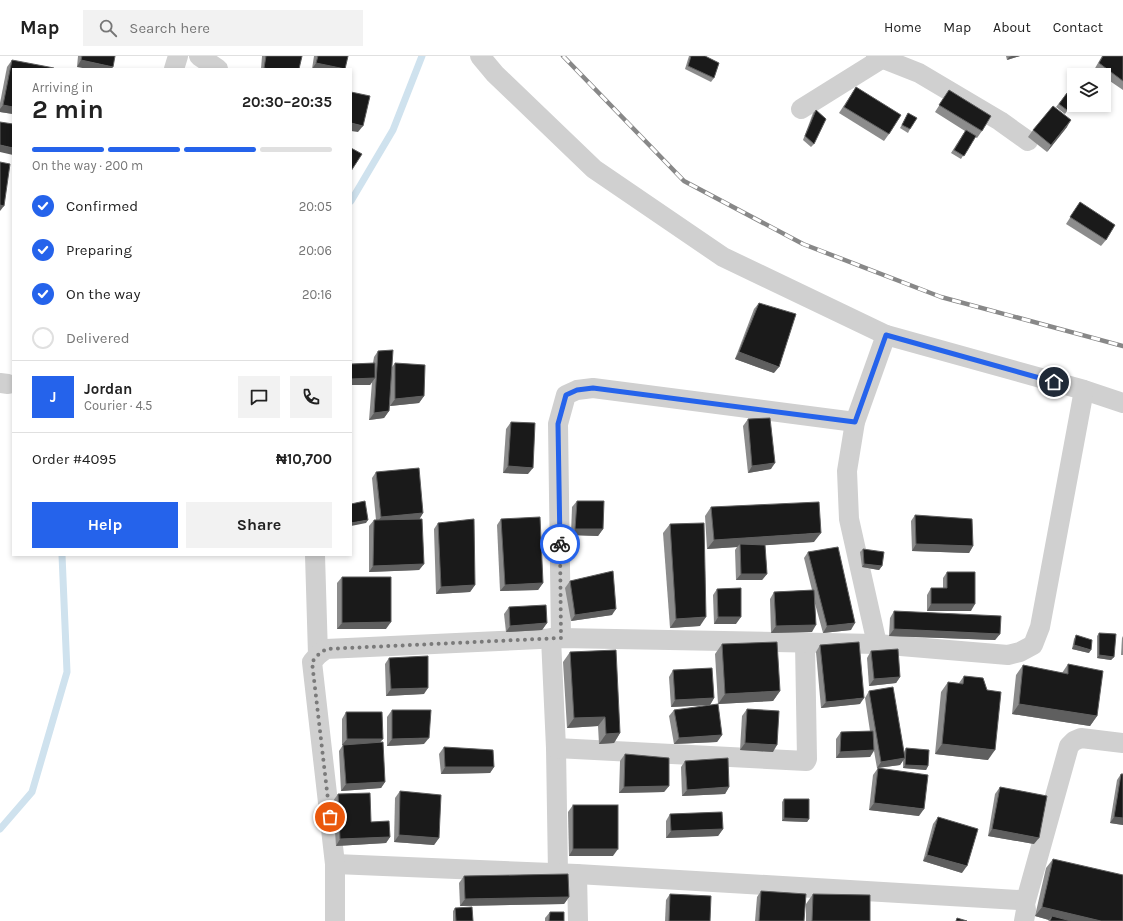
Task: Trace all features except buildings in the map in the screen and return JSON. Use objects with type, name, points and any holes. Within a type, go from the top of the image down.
[{"type":"street","points":[[174,68],[178,56]]},
{"type":"street","points":[[199,56],[217,68]]},
{"type":"street","points":[[480,56],[495,74],[594,169],[723,257],[886,335],[1084,390],[1123,403]]},
{"type":"street","points":[[801,109],[882,57],[918,72],[1000,121],[1028,141]]},
{"type":"street","points":[[877,644],[849,519],[847,471],[855,422],[886,335]]},
{"type":"street","points":[[578,921],[568,874],[556,748],[558,424],[566,395],[577,390],[593,388],[855,422]]},
{"type":"street","points":[[335,921],[335,864],[312,662],[326,649],[556,638],[877,644],[1008,655],[1020,652],[1032,645],[1040,627],[1084,390]]},
{"type":"street","points":[[315,556],[318,655]]},
{"type":"street","points":[[556,748],[794,762],[806,761],[805,643]]},
{"type":"street","points":[[1024,913],[1069,746],[1074,741],[1081,738],[1123,743]]},
{"type":"street","points":[[335,864],[568,874],[1019,900],[1024,913]]},
{"type":"waterway","points":[[352,199],[393,130],[422,56]]},
{"type":"waterway","points":[[0,829],[32,792],[67,672],[62,556]]},
{"type":"railway","points":[[563,56],[684,181],[803,244],[941,297],[1123,346]]},
{"type":"way so far","points":[[330,817],[312,662],[326,649],[561,638],[560,544]]},
{"type":"route","points":[[560,544],[558,424],[566,395],[577,390],[593,388],[855,422],[886,335],[1054,382]]}]
